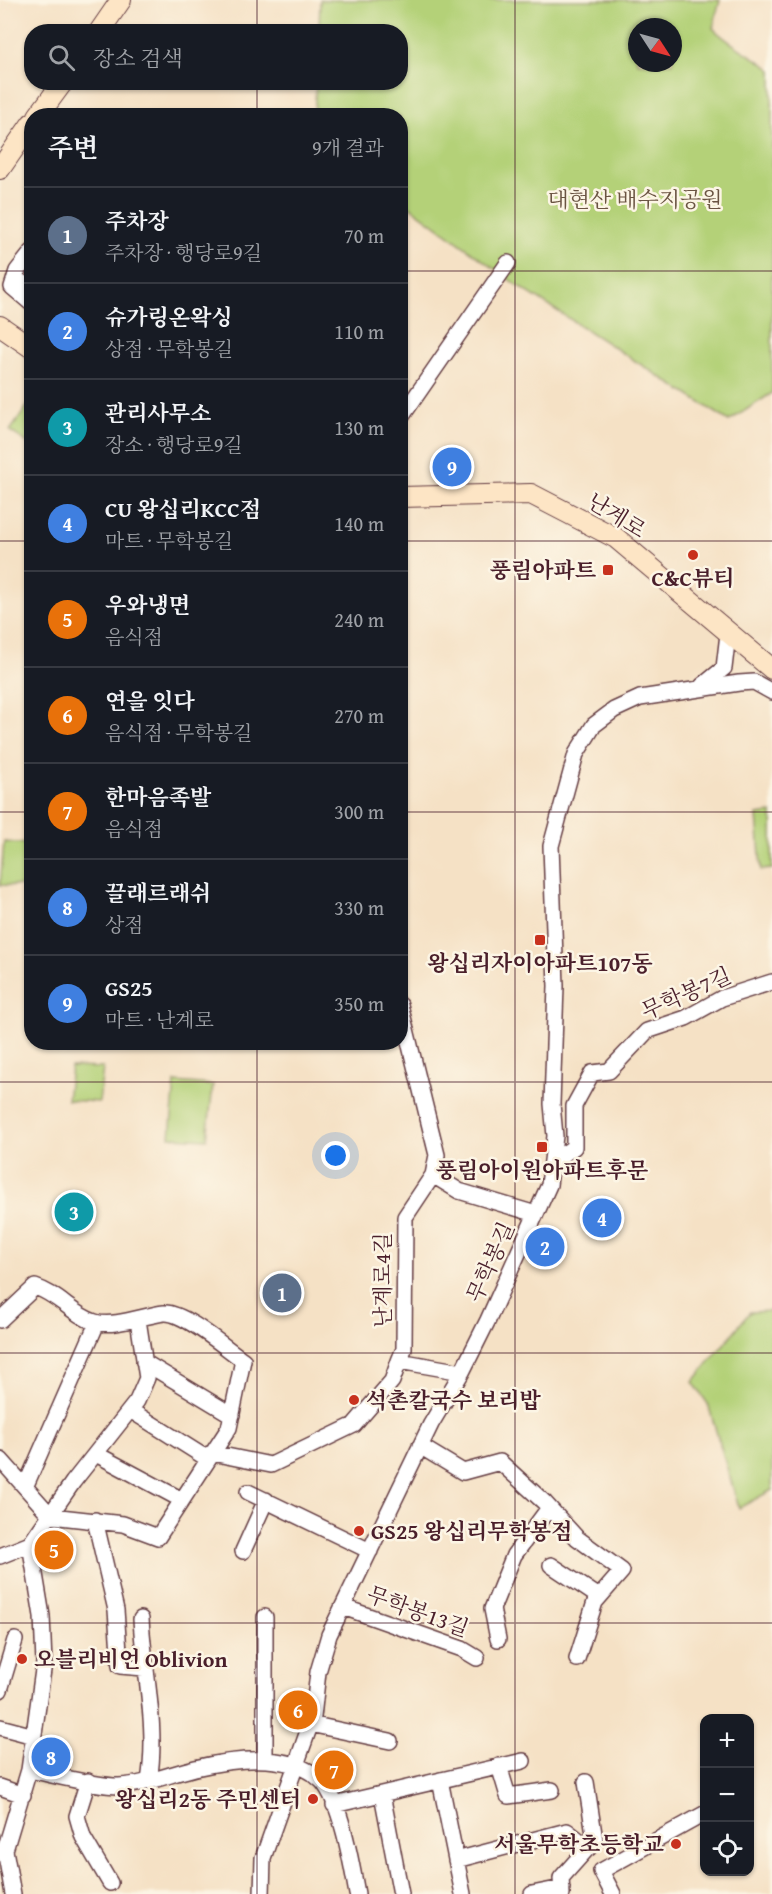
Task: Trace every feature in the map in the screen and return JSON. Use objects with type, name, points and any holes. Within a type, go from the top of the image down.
[{"type":"main road","points":[[104,24],[121,0]]},
{"type":"main road","points":[[43,108],[57,90]]},
{"type":"main road","points":[[0,169],[24,134]]},
{"type":"main road","points":[[0,326],[24,342]]},
{"type":"main road","name":"난계로","points":[[408,497],[531,494],[616,538],[772,669]]},
{"type":"street","points":[[408,407],[508,263]]},
{"type":"street","points":[[24,264],[12,286],[24,297]]},
{"type":"street","points":[[15,278],[24,284]]},
{"type":"street","name":"무학봉길","points":[[698,688],[724,668],[728,634]]},
{"type":"street","name":"무학봉길","points":[[262,1894],[263,1858],[310,1724],[318,1672],[329,1635],[420,1446],[462,1372],[549,1185],[555,1136],[552,1104],[556,986],[551,846],[567,779],[576,754],[594,725],[614,710],[640,698],[698,688],[754,682],[772,692]]},
{"type":"street","name":"무학봉7길","points":[[552,1162],[574,1147],[574,1107],[592,1073],[609,1071],[647,1031],[686,1018],[722,998],[772,982]]},
{"type":"street","points":[[408,1037],[437,1155],[434,1175],[459,1191],[536,1214]]},
{"type":"street","name":"난계로4길","points":[[434,1175],[405,1217],[404,1349],[399,1361],[462,1372]]},
{"type":"street","points":[[0,1320],[35,1287],[52,1293],[76,1313],[96,1323],[138,1320],[167,1312],[189,1322],[243,1360],[229,1428],[158,1537],[123,1524],[51,1516],[26,1485],[1,1460]]},
{"type":"street","points":[[0,1556],[30,1544],[130,1410],[147,1378],[138,1320]]},
{"type":"street","points":[[26,1485],[96,1323]]},
{"type":"street","points":[[130,1410],[203,1456],[212,1453],[271,1465],[354,1425],[392,1382],[399,1361]]},
{"type":"street","points":[[144,1362],[231,1415]]},
{"type":"street","points":[[420,1446],[463,1472],[500,1462],[577,1538],[622,1571],[599,1597],[577,1659]]},
{"type":"street","points":[[96,1454],[182,1500]]},
{"type":"street","points":[[248,1492],[370,1551]]},
{"type":"street","points":[[243,1551],[266,1500]]},
{"type":"street","points":[[498,1640],[492,1610],[514,1555],[549,1508]]},
{"type":"street","points":[[95,1520],[116,1610],[120,1666],[144,1668]]},
{"type":"street","points":[[13,1894],[2,1849],[23,1795],[29,1770],[44,1663],[42,1616],[30,1544]]},
{"type":"street","points":[[551,1565],[599,1597]]},
{"type":"street","name":"무학봉13길","points":[[343,1607],[462,1649],[477,1658]]},
{"type":"street","points":[[265,1617],[265,1760]]},
{"type":"street","points":[[141,1619],[144,1668],[153,1732],[149,1781]]},
{"type":"street","points":[[0,1690],[15,1640]]},
{"type":"street","points":[[310,1724],[390,1741]]},
{"type":"street","points":[[0,1727],[34,1736]]},
{"type":"street","points":[[29,1770],[117,1786],[149,1781],[216,1763],[279,1759],[297,1764],[322,1782],[334,1805],[347,1840],[357,1894]]},
{"type":"street","points":[[334,1805],[523,1761]]},
{"type":"street","points":[[499,1767],[508,1796],[552,1790]]},
{"type":"street","points":[[440,1780],[463,1894]]},
{"type":"street","points":[[88,1781],[77,1816],[83,1838],[110,1883]]},
{"type":"street","points":[[532,1894],[562,1891],[561,1878],[595,1840],[586,1782]]},
{"type":"street","points":[[0,1787],[23,1795]]},
{"type":"street","points":[[382,1794],[401,1894]]},
{"type":"street","points":[[613,1894],[601,1871],[700,1817]]},
{"type":"street","points":[[456,1860],[567,1831],[588,1848]]},
{"type":"green space","name":"대현산 배수지공원","points":[[320,0],[720,0],[713,28],[726,40],[772,70],[772,393],[729,421],[518,286],[408,205],[408,108],[314,108],[316,90],[408,90],[408,24],[319,24]]},
{"type":"green space","points":[[24,411],[24,440],[10,431]]},
{"type":"green space","points":[[772,813],[772,869],[761,870],[757,815]]},
{"type":"green space","points":[[4,842],[24,844],[24,886],[0,885]]},
{"type":"green space","points":[[71,1067],[103,1068],[99,1102],[67,1100]]},
{"type":"green space","points":[[175,1082],[213,1085],[207,1139],[170,1137]]},
{"type":"green space","points":[[772,1311],[772,1490],[739,1508],[708,1404],[693,1382],[750,1312]]},
{"type":"place","name":"GS25","points":[[452,467]]},
{"type":"place","name":"C&C뷰티","points":[[693,555]]},
{"type":"place","name":"풍림아파트","points":[[608,570]]},
{"type":"place","name":"왕십리자이아파트107동","points":[[540,940]]},
{"type":"place","name":"풍림아이원아파트후문","points":[[542,1147]]},
{"type":"place","name":"관리사무소","points":[[74,1212]]},
{"type":"place","name":"CU 왕십리KCC점","points":[[602,1218]]},
{"type":"place","name":"슈가링온왁싱","points":[[545,1247]]},
{"type":"place","name":"주차장","points":[[282,1293]]},
{"type":"place","name":"석촌칼국수 보리밥","points":[[354,1400]]},
{"type":"place","name":"GS25 왕십리무학봉점","points":[[359,1531]]},
{"type":"place","name":"우와냉면","points":[[54,1550]]},
{"type":"place","name":"오블리비언 Oblivion","points":[[22,1659]]},
{"type":"place","name":"연을 잇다","points":[[298,1710]]},
{"type":"place","name":"끌래르래쉬","points":[[51,1757]]},
{"type":"place","name":"한마음족발","points":[[334,1770]]},
{"type":"place","name":"왕십리2동 주민센터","points":[[313,1799]]},
{"type":"place","name":"서울무학초등학교","points":[[676,1844]]}]
